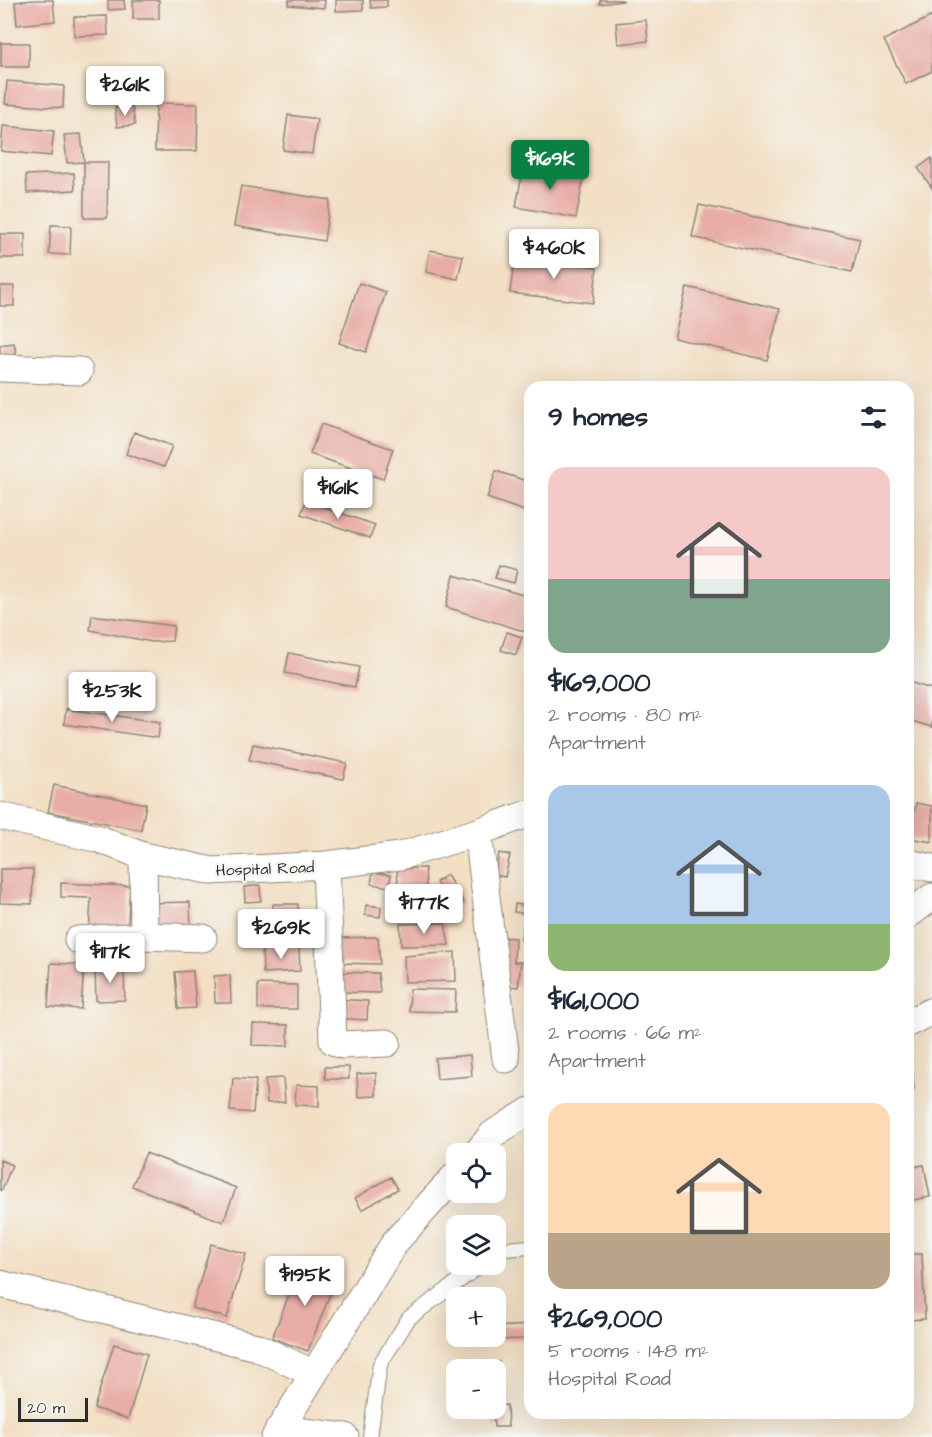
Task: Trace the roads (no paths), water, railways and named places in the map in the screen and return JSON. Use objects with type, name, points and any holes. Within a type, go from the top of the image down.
[{"type":"street","points":[[0,368],[79,371]]},
{"type":"street","name":"Hospital Road","points":[[0,816],[99,839],[143,856],[212,871],[326,865],[400,856],[524,815]]},
{"type":"street","points":[[478,832],[506,1059]]},
{"type":"street","points":[[143,856],[144,936]]},
{"type":"street","points":[[914,864],[932,868]]},
{"type":"street","points":[[326,865],[333,1041],[342,1045],[387,1043]]},
{"type":"street","points":[[914,910],[932,897]]},
{"type":"street","points":[[78,940],[144,936],[204,938]]},
{"type":"street","points":[[914,1020],[932,1011]]},
{"type":"street","points":[[485,1143],[493,1134],[524,1115]]},
{"type":"street","points":[[345,1437],[277,1433],[395,1242],[446,1186]]},
{"type":"street","points":[[0,1284],[257,1347],[314,1374]]},
{"type":"lane","points":[[506,1249],[524,1247]]},
{"type":"lane","points":[[370,1437],[380,1364],[409,1318],[467,1275]]}]
